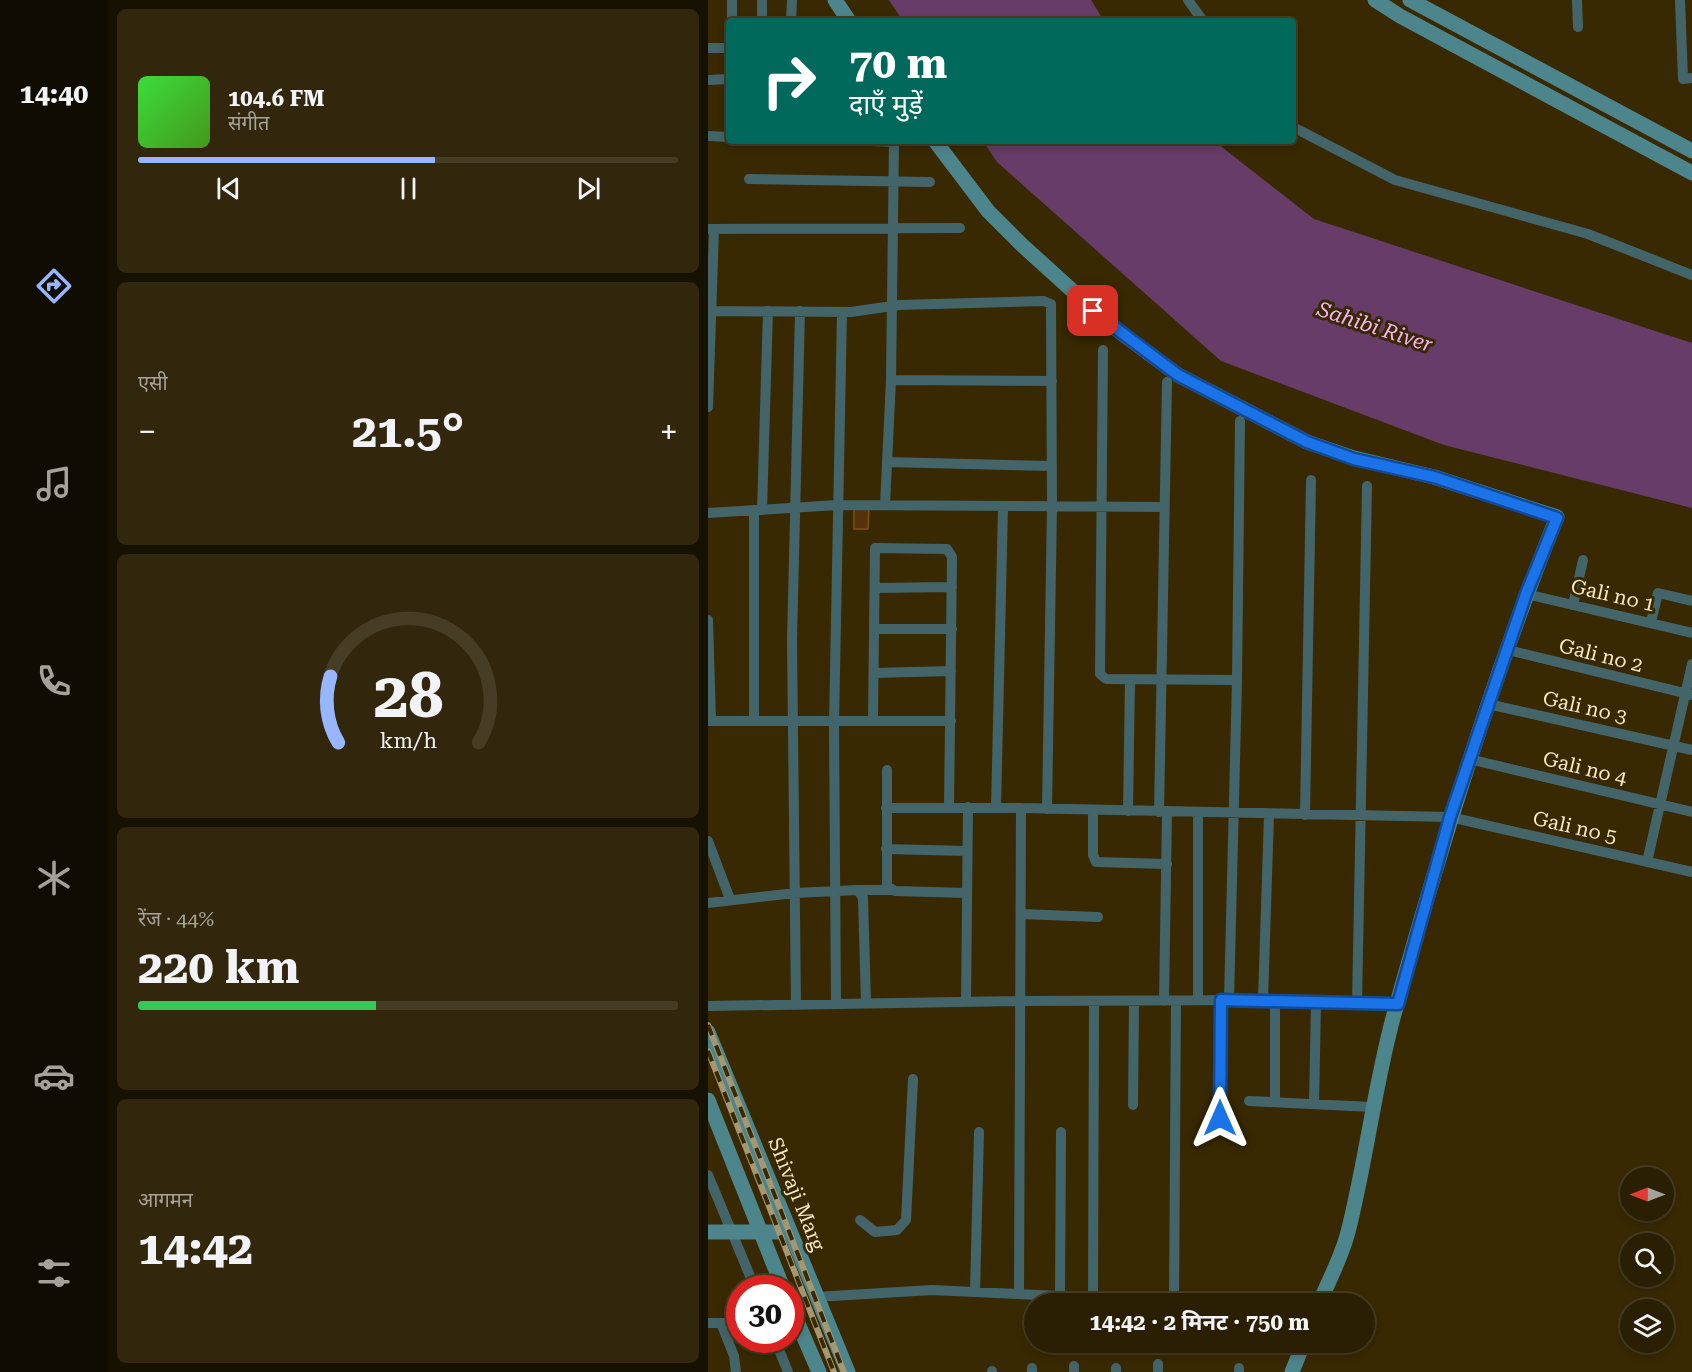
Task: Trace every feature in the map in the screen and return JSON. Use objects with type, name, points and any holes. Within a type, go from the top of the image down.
[{"type":"street","points":[[732,0],[732,18]]},
{"type":"street","points":[[762,0],[762,18]]},
{"type":"street","points":[[791,18],[792,0]]},
{"type":"street","points":[[835,0],[847,18]]},
{"type":"street","points":[[1188,0],[1201,18]]},
{"type":"street","points":[[1375,0],[1400,16],[1692,173]]},
{"type":"street","points":[[1410,0],[1692,151]]},
{"type":"street","points":[[1577,0],[1578,27]]},
{"type":"street","points":[[1680,0],[1683,79],[1692,78]]},
{"type":"street","points":[[708,48],[726,48]]},
{"type":"street","points":[[708,80],[726,79]]},
{"type":"street","points":[[1296,129],[1395,180],[1588,234],[1692,275]]},
{"type":"street","points":[[708,136],[726,137]]},
{"type":"street","points":[[885,505],[891,380],[894,144]]},
{"type":"street","points":[[936,144],[988,211],[1030,254],[1108,323],[1178,375],[1307,442],[1354,459],[1434,477],[1557,518],[1526,594],[1450,817],[1372,1107],[1348,1232],[1324,1293]]},
{"type":"street","points":[[749,179],[930,182]]},
{"type":"street","points":[[708,407],[711,229],[960,228]]},
{"type":"street","points":[[711,311],[842,312],[892,305],[1047,302],[1052,310],[1052,507],[1047,808]]},
{"type":"street","points":[[754,720],[758,510],[768,311]]},
{"type":"street","points":[[796,1005],[792,719],[800,311]]},
{"type":"street","points":[[836,1004],[834,720],[842,312]]},
{"type":"street","points":[[1103,350],[1100,674],[1106,679],[1237,680]]},
{"type":"street","points":[[891,380],[1052,381]]},
{"type":"street","points":[[1164,1001],[1167,864],[1163,812],[1160,680],[1167,382]]},
{"type":"street","points":[[1220,1118],[1237,680],[1240,421]]},
{"type":"street","points":[[887,462],[1052,466]]},
{"type":"street","points":[[1305,815],[1311,480]]},
{"type":"street","points":[[1357,1004],[1367,486]]},
{"type":"street","points":[[708,513],[837,505],[1163,507]]},
{"type":"street","points":[[996,808],[1004,507]]},
{"type":"street","points":[[873,719],[875,548],[947,549],[952,557],[949,807]]},
{"type":"street","name":"Gali no 1","points":[[1573,605],[1583,560]]},
{"type":"street","points":[[875,588],[952,587]]},
{"type":"street","points":[[1651,622],[1658,592],[1692,601]]},
{"type":"street","name":"Gali no 1","points":[[1526,594],[1692,633]]},
{"type":"street","points":[[708,620],[709,721],[792,719],[951,721]]},
{"type":"street","points":[[874,629],[952,629]]},
{"type":"street","name":"Gali no 2","points":[[1508,650],[1689,694]]},
{"type":"street","points":[[1647,862],[1674,746],[1689,694],[1692,664]]},
{"type":"street","points":[[874,673],[951,671]]},
{"type":"street","points":[[1128,811],[1130,680]]},
{"type":"street","name":"Gali no 3","points":[[1488,704],[1692,750]]},
{"type":"street","name":"Gali no 4","points":[[1469,759],[1692,812]]},
{"type":"street","points":[[887,770],[886,881],[892,890]]},
{"type":"street","points":[[966,1001],[968,807]]},
{"type":"street","name":"Gali no 5","points":[[886,808],[1047,808],[1269,815],[1450,817],[1692,872]]},
{"type":"street","points":[[1019,1294],[1021,808]]},
{"type":"street","points":[[1093,810],[1093,855],[1096,862],[1167,864]]},
{"type":"street","points":[[1198,813],[1198,1000]]},
{"type":"street","points":[[1263,1000],[1269,815]]},
{"type":"street","points":[[708,841],[730,899]]},
{"type":"street","points":[[886,849],[967,851]]},
{"type":"street","points":[[856,890],[863,898],[866,1003]]},
{"type":"street","points":[[708,903],[795,893],[856,890],[967,893]]},
{"type":"street","points":[[1021,914],[1098,917]]},
{"type":"street","points":[[708,1006],[966,1001],[1198,1000],[1398,1004]]},
{"type":"street","points":[[1174,1293],[1176,1001]]},
{"type":"street","points":[[1275,1001],[1275,1102]]},
{"type":"street","points":[[1093,1293],[1094,1002]]},
{"type":"street","points":[[1133,1105],[1134,1002]]},
{"type":"street","points":[[1314,1104],[1316,1004]]},
{"type":"street","name":"Shivaji Marg","points":[[708,1032],[848,1372]]},
{"type":"street","points":[[860,1220],[874,1232],[897,1230],[906,1220],[913,1079]]},
{"type":"street","points":[[708,1100],[777,1275]]},
{"type":"street","points":[[1249,1101],[1372,1107]]},
{"type":"street","points":[[975,1292],[979,1132]]},
{"type":"street","points":[[1060,1293],[1061,1132]]},
{"type":"street","points":[[708,1175],[749,1275]]},
{"type":"street","points":[[708,1232],[790,1232]]},
{"type":"street","points":[[816,1297],[922,1290],[1024,1294]]},
{"type":"street","points":[[708,1323],[726,1323]]},
{"type":"street","points":[[721,1323],[735,1356],[736,1372]]},
{"type":"street","points":[[804,1343],[819,1372]]},
{"type":"street","points":[[780,1353],[788,1372]]},
{"type":"street","points":[[1292,1372],[1300,1353]]},
{"type":"water","points":[[889,0],[1091,0],[1102,18],[901,18]]},
{"type":"water","name":"Sahibi River","points":[[985,144],[1218,144],[1314,219],[1692,343],[1692,508],[1444,445],[1221,361],[997,162]]},
{"type":"building","points":[[854,506],[869,506],[868,529],[854,529]]},
{"type":"railway","points":[[708,1025],[844,1372]]},
{"type":"railway","points":[[708,1051],[834,1372]]},
{"type":"route","points":[[1093,311],[1178,375],[1307,442],[1354,459],[1434,477],[1557,518],[1526,594],[1450,817],[1398,1004],[1316,1004],[1221,1000],[1220,1118]]}]
